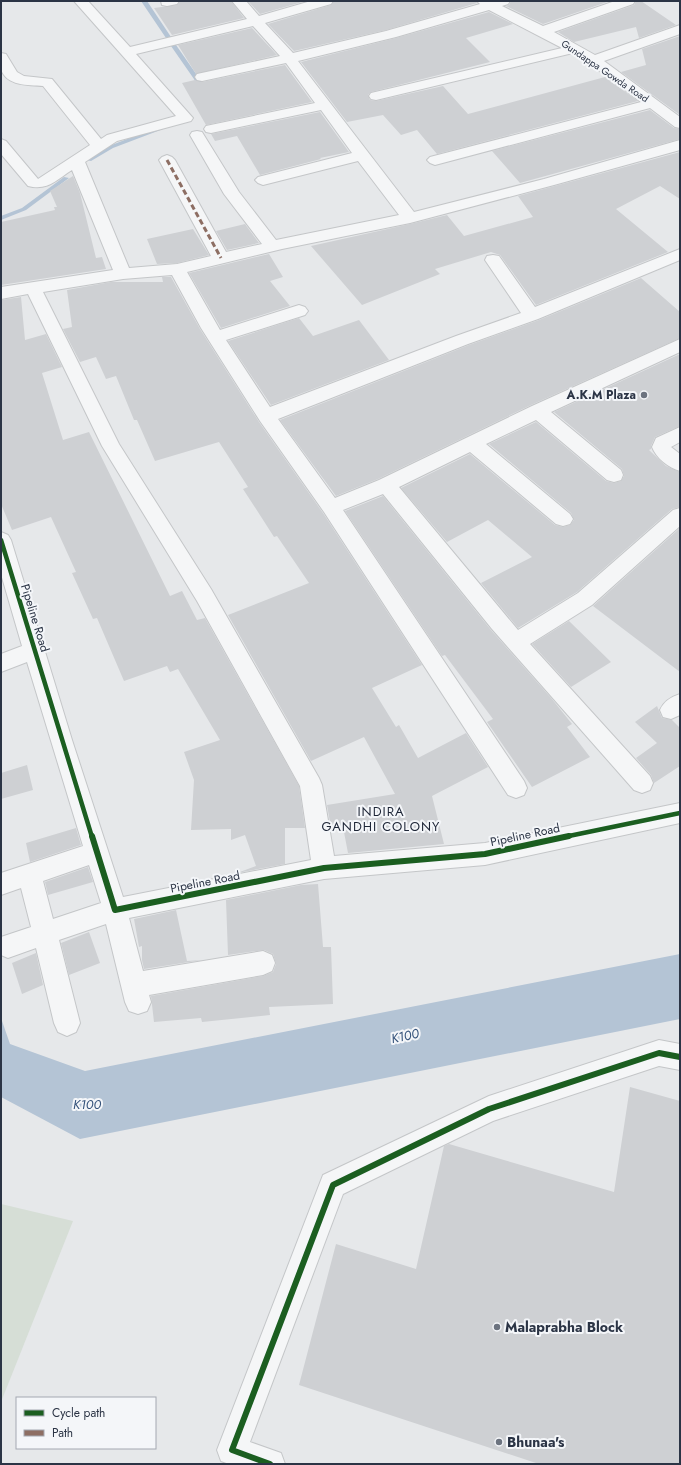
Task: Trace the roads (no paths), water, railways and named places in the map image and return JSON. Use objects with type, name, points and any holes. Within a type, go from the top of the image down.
[{"type":"street","points":[[81,1],[191,126],[232,194],[272,246]]},
{"type":"street","points":[[239,1],[290,59],[410,218]]},
{"type":"street","points":[[126,52],[256,21],[326,1]]},
{"type":"street","points":[[544,32],[550,28],[628,1]]},
{"type":"street","points":[[202,77],[290,59],[402,30],[492,2]]},
{"type":"street","name":"Gundappa Gowda Road","points":[[492,2],[594,60],[680,124]]},
{"type":"street","points":[[594,60],[680,29]]},
{"type":"street","points":[[376,96],[574,49]]},
{"type":"street","points":[[1,57],[12,74],[21,80],[47,82],[98,146]]},
{"type":"street","points":[[435,160],[653,103]]},
{"type":"street","points":[[211,128],[326,105]]},
{"type":"street","points":[[1,144],[33,183],[40,184],[112,138],[172,121],[191,126]]},
{"type":"street","points":[[1,293],[123,274],[177,269],[272,246],[410,218],[549,182],[680,145]]},
{"type":"street","points":[[263,180],[362,155]]},
{"type":"street","points":[[76,160],[123,274]]},
{"type":"street","points":[[167,160],[221,258]]},
{"type":"street","points":[[266,416],[462,340],[532,315],[680,254]]},
{"type":"street","points":[[492,260],[532,315]]},
{"type":"street","points":[[177,269],[216,337],[266,416],[331,506],[516,788]]},
{"type":"street","points":[[33,288],[111,446],[204,595],[311,785],[324,868]]},
{"type":"street","points":[[216,337],[300,311]]},
{"type":"street","points":[[331,506],[386,484],[680,345]]},
{"type":"street","points":[[538,411],[614,475]]},
{"type":"street","points":[[680,434],[663,443],[661,447],[662,450],[680,464]]},
{"type":"street","points":[[472,443],[563,519]]},
{"type":"street","points":[[386,484],[432,544],[516,642],[642,782]]},
{"type":"street","points":[[516,642],[585,599],[680,515]]},
{"type":"street","name":"Pipeline Road","points":[[1,540],[34,652],[115,910],[324,868],[485,854],[680,813]]},
{"type":"street","points":[[1,663],[34,652]]},
{"type":"street","points":[[1,884],[96,852]]},
{"type":"street","points":[[30,875],[67,1023]]},
{"type":"street","points":[[8,946],[115,910],[136,994],[264,963]]},
{"type":"street","points":[[270,1464],[232,1450],[333,1186],[489,1109],[659,1052],[680,1057]]},
{"type":"water","name":"K100","points":[[680,954],[680,1019],[80,1139],[1,1097],[1,1018],[10,1044],[85,1071]]},
{"type":"waterway","points":[[144,1],[168,37]]},
{"type":"waterway","points":[[174,46],[205,91]]},
{"type":"waterway","points":[[89,160],[111,147],[161,128]]},
{"type":"waterway","points":[[1,218],[24,209],[66,178]]},
{"type":"place","name":"A.K.M Plaza","points":[[644,395]]},
{"type":"place","name":"Malaprabha Block","points":[[497,1327]]},
{"type":"place","name":"Bhunaa's","points":[[499,1442]]},
{"type":"district","name":"INDIRA GANDHI COLONY","points":[[381,818]]}]
